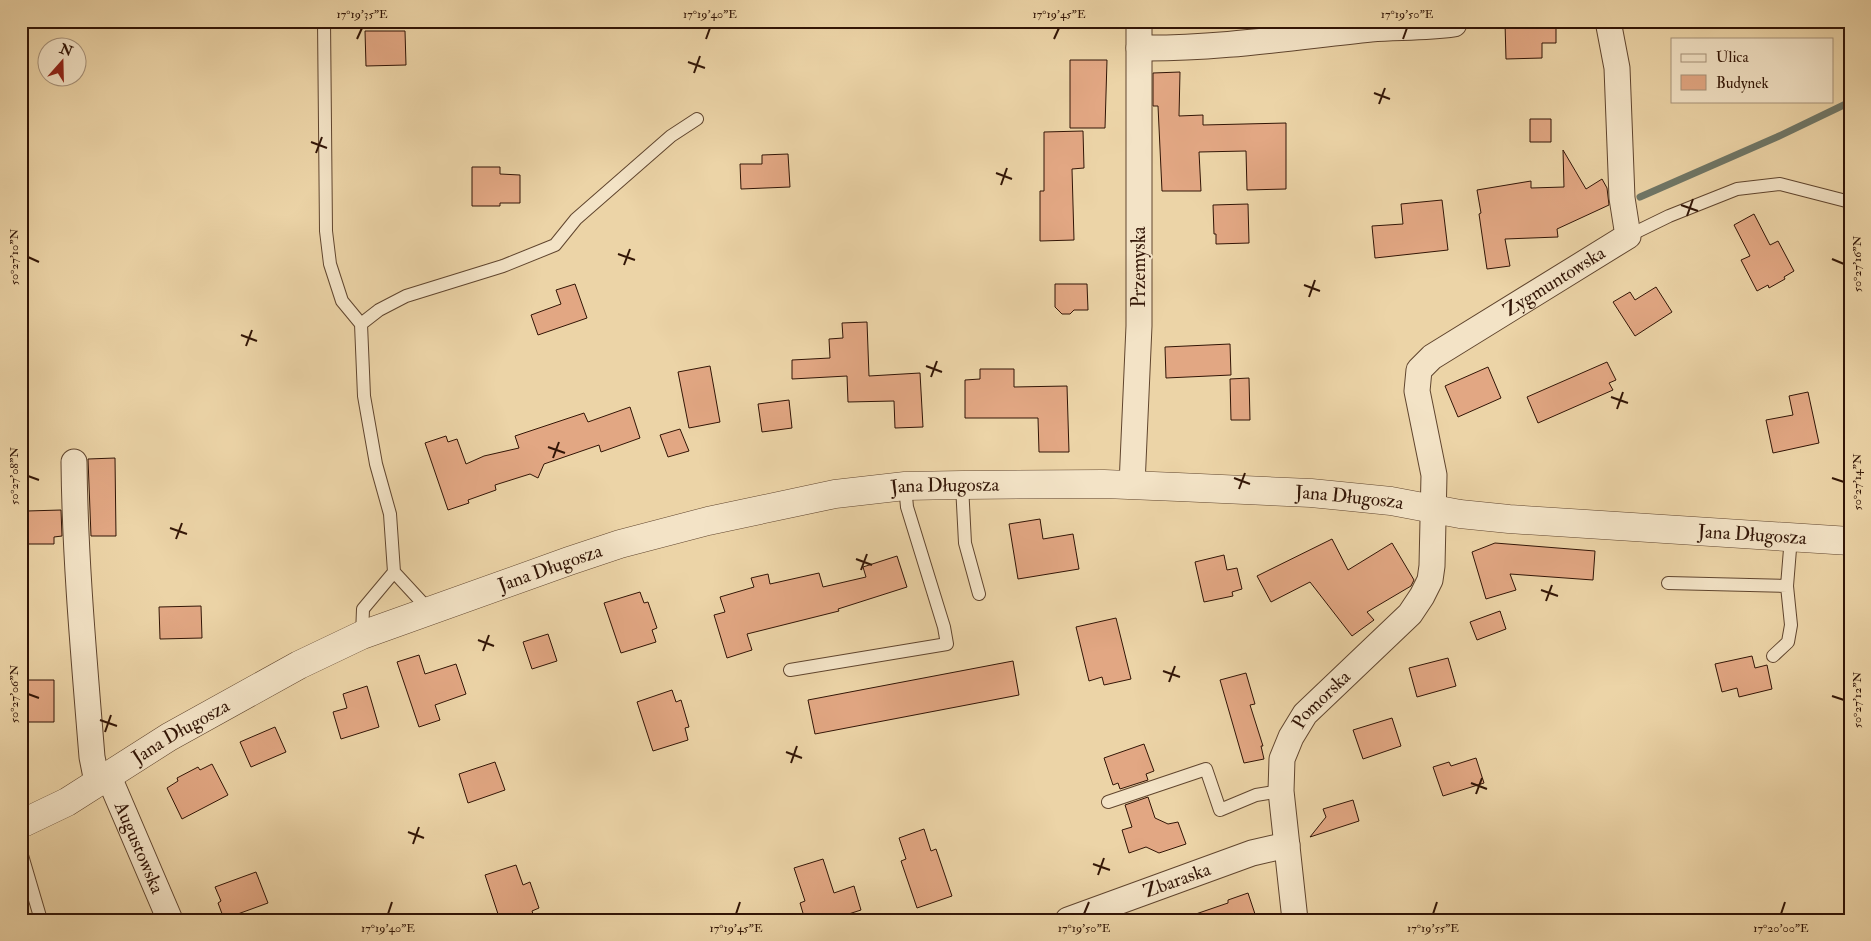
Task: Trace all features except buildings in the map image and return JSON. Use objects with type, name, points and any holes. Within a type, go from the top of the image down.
[{"type":"street","name":"Przemyska","points":[[1132,486],[1139,326],[1139,21]]},
{"type":"street","points":[[1608,21],[1617,68],[1622,198],[1628,236]]},
{"type":"street","points":[[1139,48],[1268,41],[1372,29],[1436,27],[1454,24]]},
{"type":"street","name":"Zygmuntowska","points":[[1433,509],[1434,475],[1417,391],[1419,370],[1432,357],[1628,236]]},
{"type":"street","points":[[74,462],[75,532],[79,598],[92,757],[103,779]]},
{"type":"street","name":"Jana Długosza","points":[[21,824],[67,802],[178,732],[299,665],[362,635],[568,561],[660,533],[835,494],[905,486],[962,484],[1132,486],[1311,493],[1391,501],[1460,514],[1546,522],[1850,541]]},
{"type":"street","name":"Pomorska","points":[[1295,920],[1281,790],[1282,759],[1296,726],[1305,714],[1410,614],[1422,596],[1430,580],[1433,509]]},
{"type":"street","name":"Augustowska","points":[[103,779],[170,920]]},
{"type":"street","name":"Zbaraska","points":[[1068,920],[1252,853],[1287,845]]},
{"type":"lane","points":[[324,21],[326,231],[330,264],[342,301],[361,324],[364,396],[376,464],[390,514],[394,572],[430,611]]},
{"type":"lane","points":[[361,324],[380,310],[406,296],[502,266],[555,245],[576,219],[671,136],[697,119]]},
{"type":"lane","points":[[1628,236],[1669,216],[1737,188],[1780,184],[1850,202]]},
{"type":"lane","points":[[962,484],[965,543],[979,594]]},
{"type":"lane","points":[[790,670],[946,644],[944,627],[906,507],[905,486]]},
{"type":"lane","points":[[1773,656],[1788,642],[1792,625],[1788,586],[1791,537]]},
{"type":"lane","points":[[362,635],[362,609],[394,572]]},
{"type":"lane","points":[[1668,583],[1788,586]]},
{"type":"lane","points":[[1108,802],[1206,769],[1220,810],[1256,795],[1281,790]]},
{"type":"lane","points":[[21,852],[41,920]]},
{"type":"waterway","points":[[1640,197],[1777,137],[1850,102]]}]
